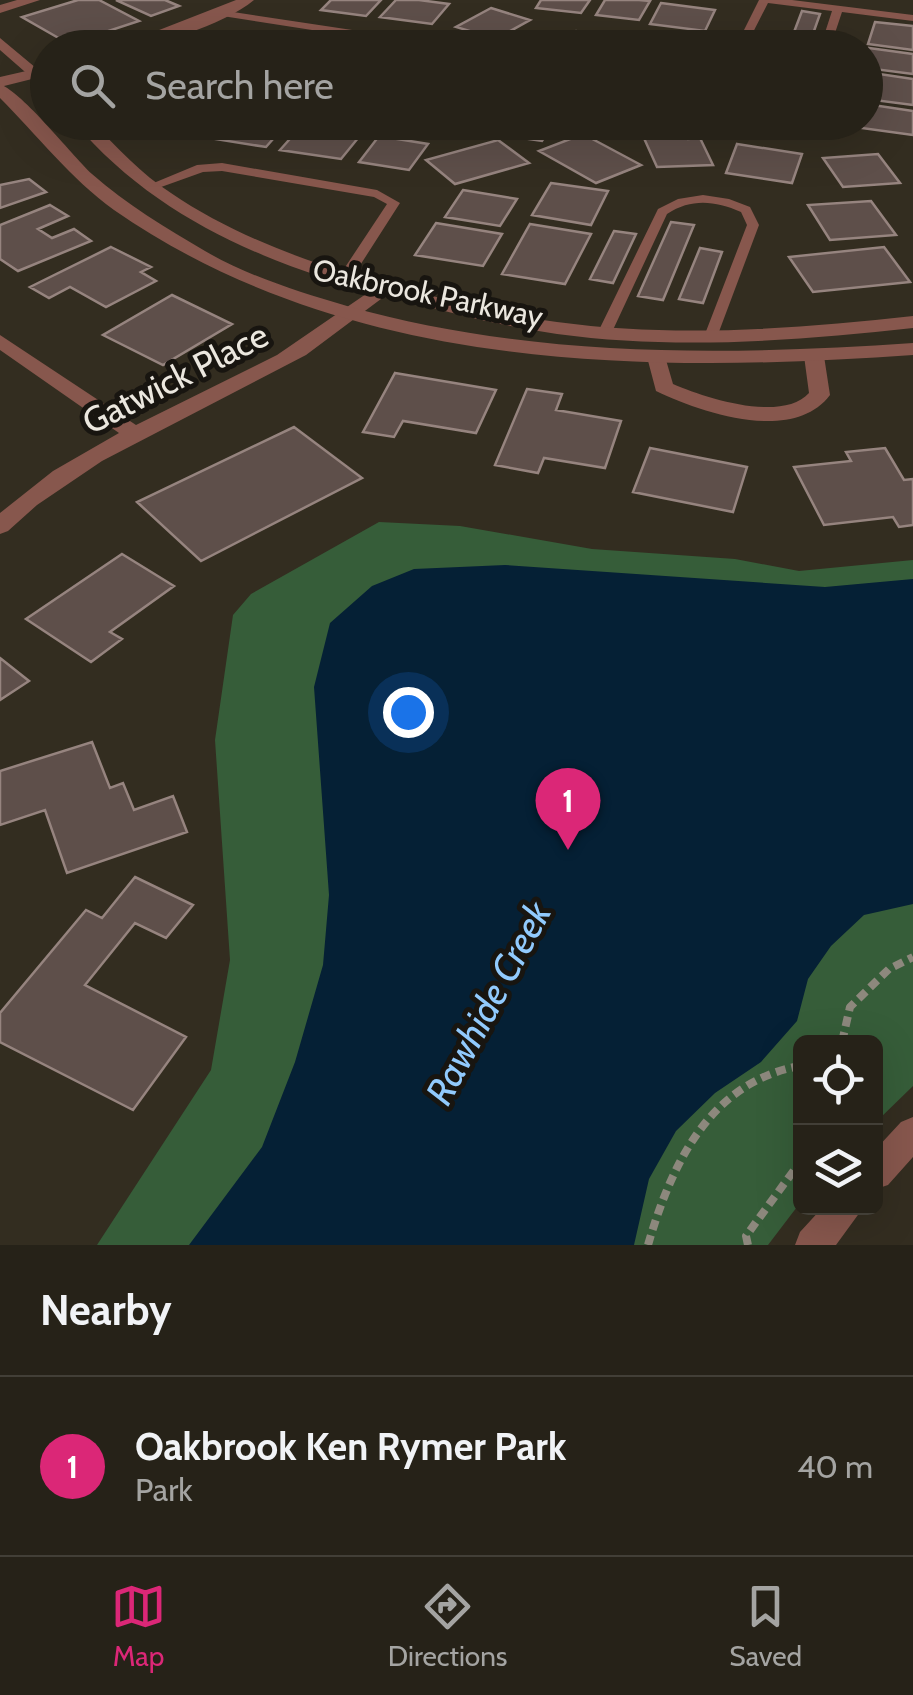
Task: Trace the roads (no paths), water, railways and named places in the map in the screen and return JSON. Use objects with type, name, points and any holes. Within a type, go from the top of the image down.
[{"type":"street","points":[[0,9],[34,0]]},
{"type":"street","points":[[174,30],[247,0]]},
{"type":"street","points":[[0,42],[30,66]]},
{"type":"street","points":[[0,85],[30,80]]},
{"type":"street","name":"Oakbrook Parkway","points":[[0,85],[30,118]]},
{"type":"street","name":"Oakbrook Parkway","points":[[50,140],[72,164],[135,216],[198,254],[261,283],[352,314],[506,344],[657,357],[814,356],[913,349]]},
{"type":"street","name":"Oakbrook Parkway","points":[[101,140],[150,187],[248,242],[382,289],[510,321],[605,332],[712,334],[807,332],[913,322]]},
{"type":"street","name":"Gatwick Place","points":[[0,526],[68,471],[276,364],[352,314],[382,289]]},
{"type":"street","points":[[0,341],[136,435]]},
{"type":"street","points":[[657,357],[663,388],[720,409],[756,414],[796,409],[816,399],[820,392],[814,356]]},
{"type":"street","points":[[883,1165],[913,1133]]},
{"type":"street","points":[[812,1245],[839,1215]]},
{"type":"lane","points":[[750,30],[766,0],[913,18]]},
{"type":"lane","points":[[831,30],[838,9]]},
{"type":"lane","points":[[220,13],[333,30]]},
{"type":"lane","points":[[150,187],[201,168],[222,167],[378,194],[394,203],[346,278]]},
{"type":"lane","points":[[605,332],[662,212],[676,201],[702,198],[746,210],[753,225],[712,334]]},
{"type":"water","name":"Rawhide Creek","points":[[505,565],[825,587],[913,579],[913,904],[864,915],[831,946],[808,979],[797,1021],[761,1062],[715,1093],[676,1131],[649,1179],[634,1245],[189,1245],[262,1147],[295,1062],[323,965],[329,895],[314,687],[330,623],[372,586],[414,569]]},
{"type":"place","name":"Oakbrook Ken Rymer Park","points":[[568,850]]}]
